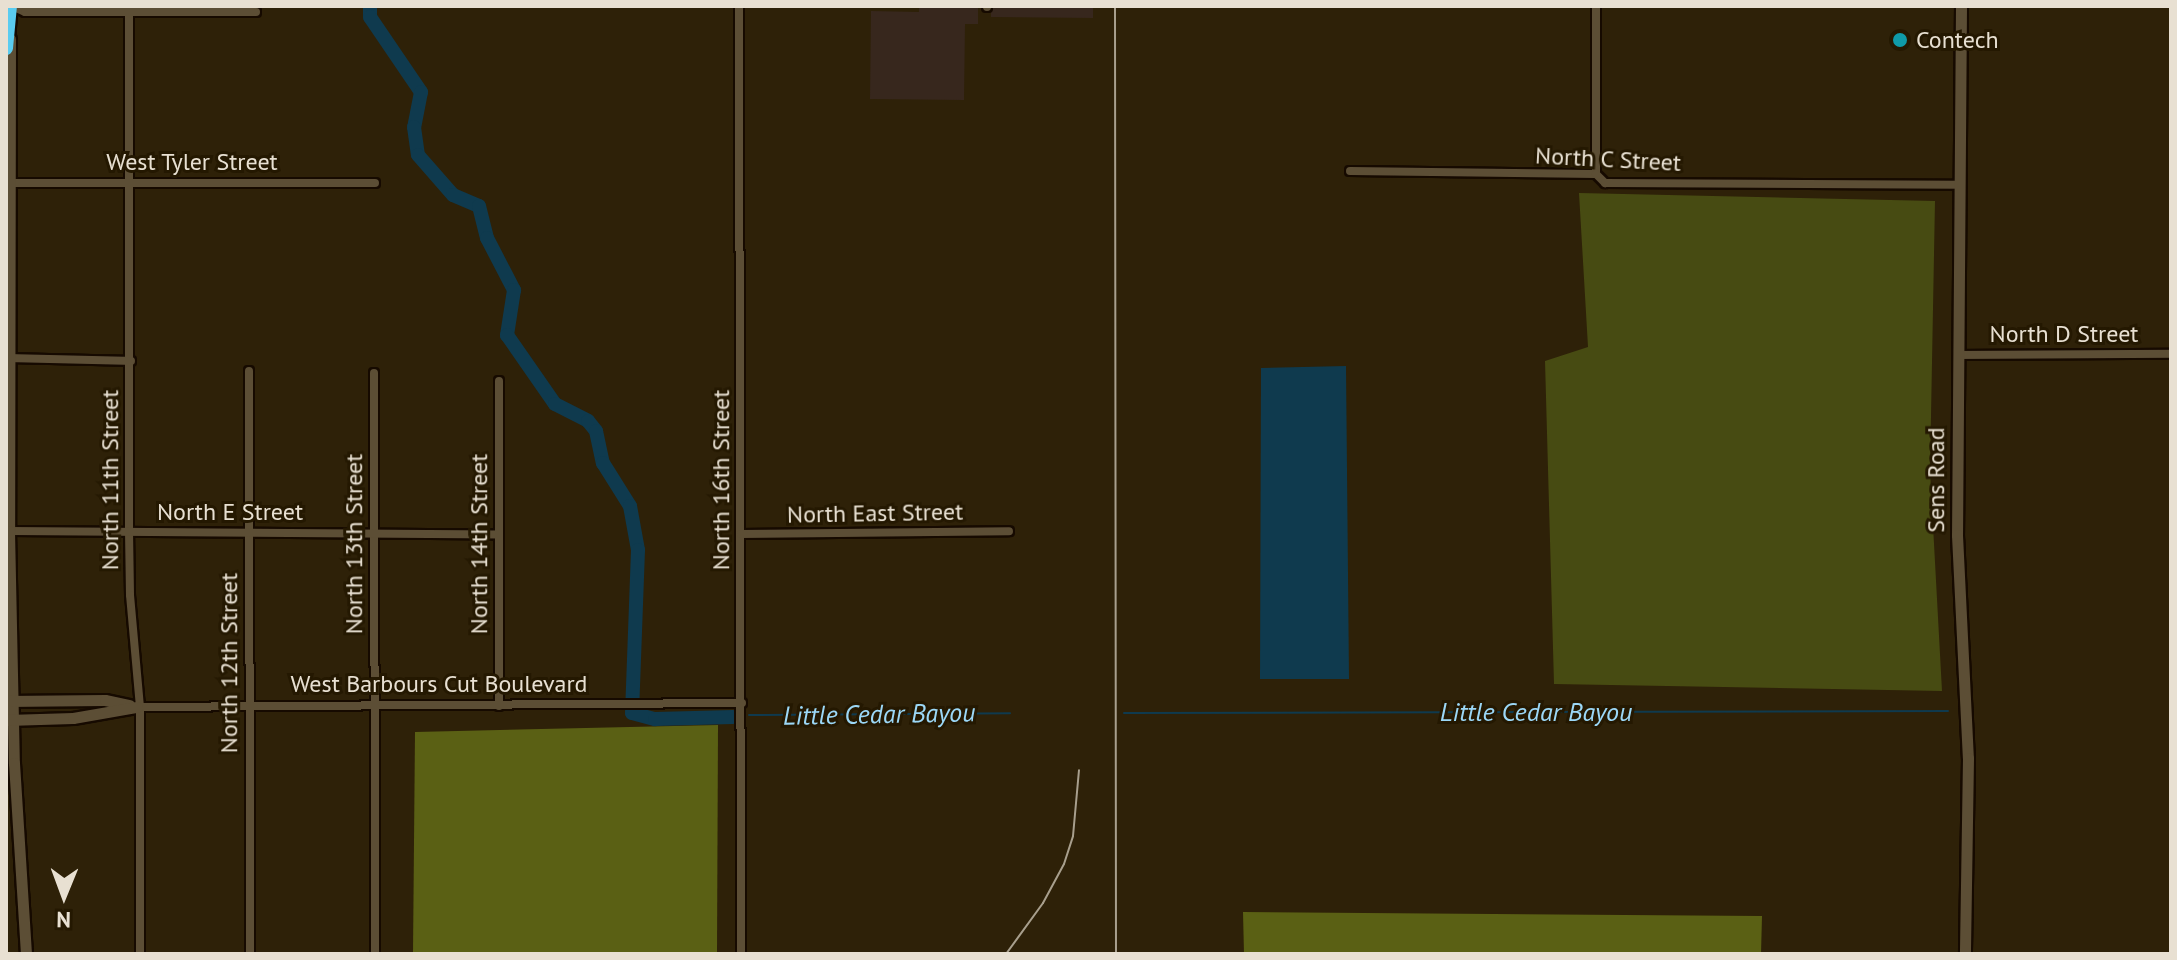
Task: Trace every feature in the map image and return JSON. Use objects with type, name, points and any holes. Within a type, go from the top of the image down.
[{"type":"highway","points":[[6,48],[11,6]]},
{"type":"main road","points":[[11,6],[10,720],[26,954]]},
{"type":"main road","name":"Sens Road","points":[[1961,6],[1957,535],[1968,758],[1965,954]]},
{"type":"main road","points":[[6,661],[12,642]]},
{"type":"main road","name":"West Barbours Cut Boulevard","points":[[10,701],[105,700],[138,707]]},
{"type":"main road","name":"West Barbours Cut Boulevard","points":[[10,720],[73,718],[138,707]]},
{"type":"main road","points":[[6,763],[16,782]]},
{"type":"street","points":[[11,6],[25,12],[256,12]]},
{"type":"street","name":"North 16th Street","points":[[739,6],[741,954]]},
{"type":"street","points":[[1596,6],[1596,174]]},
{"type":"street","name":"North 11th Street","points":[[129,10],[129,531],[138,707],[140,954]]},
{"type":"street","name":"North C Street","points":[[1350,171],[1596,174],[1608,183],[1960,185]]},
{"type":"street","name":"West Tyler Street","points":[[9,183],[375,183]]},
{"type":"street","name":"North D Street","points":[[1958,355],[2171,354]]},
{"type":"street","points":[[11,358],[131,361]]},
{"type":"street","name":"North 12th Street","points":[[249,371],[250,954]]},
{"type":"street","name":"North 13th Street","points":[[374,373],[375,954]]},
{"type":"street","name":"North 14th Street","points":[[499,381],[499,706]]},
{"type":"street","name":"North E Street","points":[[9,531],[499,534]]},
{"type":"street","name":"North East Street","points":[[741,534],[1009,531]]},
{"type":"street","name":"West Barbours Cut Boulevard","points":[[138,707],[742,703]]},
{"type":"shaded area","points":[[919,6],[978,6],[978,24],[965,24],[964,100],[870,99],[871,11],[919,12]]},
{"type":"shaded area","points":[[991,6],[1093,6],[1093,18],[991,17]]},
{"type":"green space","points":[[1579,193],[1935,201],[1930,470],[1942,691],[1554,684],[1545,361],[1588,347]]},
{"type":"green space","points":[[718,725],[717,954],[413,954],[415,732]]},
{"type":"green space","points":[[1243,912],[1762,916],[1761,954],[1244,954]]},
{"type":"water","points":[[1346,366],[1349,679],[1260,679],[1261,368]]},
{"type":"waterway","name":"Little Cedar Bayou","points":[[370,6],[370,17],[421,92],[414,127],[418,155],[453,195],[479,206],[487,238],[514,290],[507,335],[555,404],[588,421],[596,431],[603,463],[630,506],[638,550],[632,713],[655,719],[733,717]]},
{"type":"waterway","name":"Little Cedar Bayou","points":[[1124,713],[1948,711]]},
{"type":"waterway","name":"Little Cedar Bayou","points":[[749,715],[1010,713]]},
{"type":"railway","points":[[1115,6],[1116,954]]},
{"type":"railway","points":[[1006,954],[1043,903],[1064,864],[1073,836],[1079,770]]},
{"type":"place","name":"Contech","points":[[1900,40]]}]
